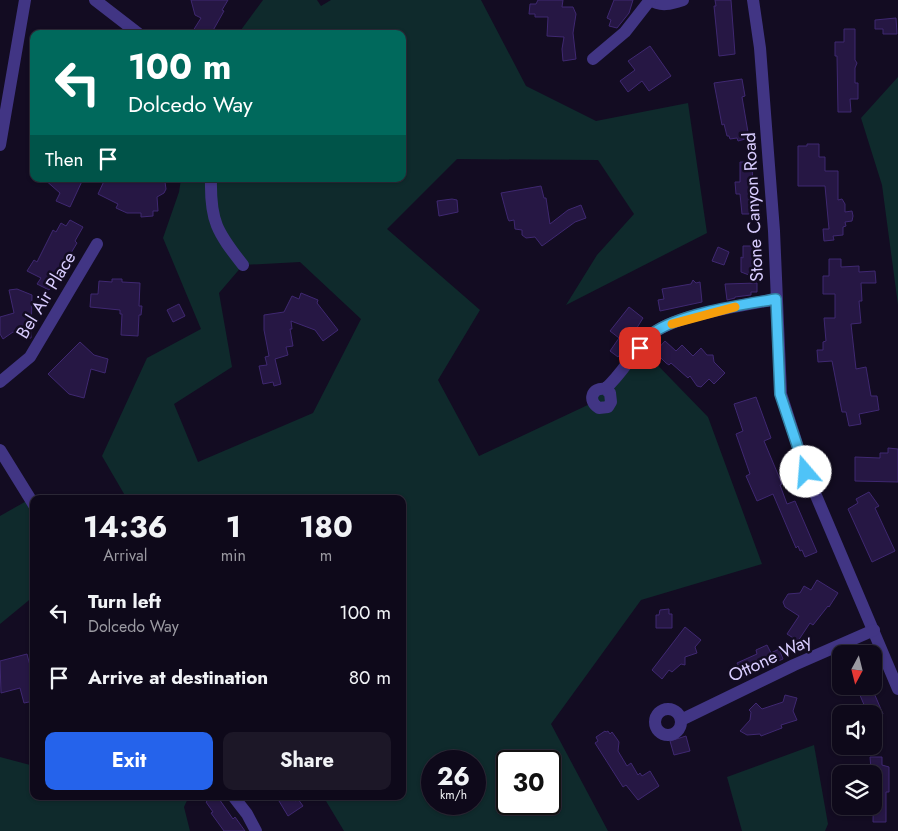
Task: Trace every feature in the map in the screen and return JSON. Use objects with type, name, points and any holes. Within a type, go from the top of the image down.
[{"type":"street","points":[[0,145],[25,0]]},
{"type":"street","points":[[94,0],[134,30]]},
{"type":"street","points":[[593,59],[625,32],[650,0],[657,4],[667,5],[683,0]]},
{"type":"street","name":"Stone Canyon Road","points":[[753,0],[760,48],[768,141],[775,251],[780,394],[806,472],[898,689]]},
{"type":"street","points":[[211,182],[211,205],[217,227],[228,247],[243,265]]},
{"type":"street","name":"Bel Air Place","points":[[0,382],[30,356],[97,244]]},
{"type":"street","points":[[605,389],[617,378],[651,334],[664,326],[721,309],[776,299]]},
{"type":"street","points":[[0,450],[30,499]]},
{"type":"street","name":"Ottone Way","points":[[681,720],[794,665],[874,630]]},
{"type":"street","points":[[236,800],[247,814],[256,831]]},
{"type":"green space","points":[[263,0],[317,0],[321,6],[331,0],[481,0],[526,86],[596,121],[688,103],[707,233],[566,305],[597,255],[634,214],[598,160],[457,159],[387,229],[480,310],[438,380],[479,456],[592,403],[640,347],[708,417],[762,564],[641,600],[551,724],[608,831],[344,831],[325,800],[406,800],[406,495],[125,495],[102,456],[147,358],[201,329],[163,238],[179,192],[181,182],[406,182],[406,30],[241,30]],"holes":[[[300,262],[361,319],[313,413],[198,462],[174,404],[232,367],[219,293],[243,265]]]},
{"type":"green space","points":[[898,77],[898,305],[882,185],[861,118]]},
{"type":"green space","points":[[30,499],[30,599],[0,624],[0,516]]},
{"type":"green space","points":[[814,745],[828,824],[825,831],[742,831],[727,777]]},
{"type":"green space","points":[[0,757],[30,765],[30,800],[187,800],[184,807],[190,831],[0,831]]},
{"type":"building","points":[[191,0],[228,0],[213,30],[194,30],[201,18],[195,15]]},
{"type":"building","points":[[538,0],[563,0],[562,7],[573,7],[576,14],[573,33],[576,59],[563,61],[564,37],[547,36],[548,17],[535,17],[535,14],[529,14],[530,4],[536,4]]},
{"type":"building","points":[[614,0],[633,0],[629,13],[617,28],[609,26],[611,20],[607,18]]},
{"type":"building","points":[[715,0],[731,0],[735,54],[719,56]]},
{"type":"building","points":[[896,18],[897,34],[883,34],[883,29],[875,29],[875,20]]},
{"type":"building","points":[[844,29],[855,29],[855,60],[857,63],[855,83],[858,83],[858,99],[850,99],[851,112],[838,112],[835,42],[844,42]]},
{"type":"building","points":[[650,46],[671,76],[649,91],[642,81],[628,92],[620,81],[635,70],[628,61]]},
{"type":"building","points":[[742,79],[745,96],[742,97],[749,138],[738,141],[737,138],[730,139],[727,136],[724,124],[722,125],[714,83]]},
{"type":"building","points":[[807,144],[819,144],[819,157],[825,157],[825,171],[838,171],[838,200],[842,199],[845,204],[845,212],[852,211],[852,221],[845,222],[846,226],[843,227],[843,235],[833,236],[834,240],[824,241],[823,229],[829,229],[825,186],[798,186],[798,146],[807,146]]},
{"type":"building","points":[[740,162],[752,162],[754,214],[742,214],[740,194],[736,194],[735,182],[740,182]]},
{"type":"building","points":[[47,182],[82,182],[70,207],[56,201],[60,193]]},
{"type":"building","points":[[104,182],[165,182],[166,189],[164,193],[157,197],[158,211],[153,211],[153,216],[141,217],[141,213],[127,213],[116,208],[118,204],[98,194]]},
{"type":"building","points":[[541,186],[544,198],[546,198],[550,224],[568,210],[581,205],[586,218],[575,222],[542,246],[535,237],[526,238],[522,235],[522,230],[515,229],[514,220],[509,221],[508,219],[501,193]]},
{"type":"building","points":[[457,200],[458,212],[439,216],[437,201]]},
{"type":"building","points":[[70,220],[83,227],[75,241],[77,243],[49,290],[37,284],[41,278],[27,271],[34,260],[37,262],[53,230],[56,232],[61,223],[66,226]]},
{"type":"building","points":[[743,246],[757,246],[757,278],[741,272]]},
{"type":"building","points":[[718,247],[729,252],[724,265],[712,261]]},
{"type":"building","points":[[829,259],[841,259],[841,267],[859,266],[859,272],[875,271],[876,283],[861,283],[862,301],[859,301],[861,323],[851,324],[856,369],[866,367],[871,396],[877,396],[879,410],[859,414],[861,424],[849,426],[846,412],[842,412],[832,361],[818,362],[817,350],[823,350],[823,342],[826,341],[824,318],[835,318],[835,294],[823,294],[823,276],[829,276]]},
{"type":"building","points":[[112,279],[122,279],[122,282],[140,283],[139,306],[142,306],[141,315],[139,315],[138,336],[121,335],[122,314],[120,314],[120,310],[90,307],[91,294],[98,294],[99,281],[112,282]]},
{"type":"building","points":[[693,280],[696,283],[700,282],[702,302],[660,311],[658,300],[664,299],[662,289],[691,284]]},
{"type":"building","points":[[757,283],[757,292],[751,292],[751,295],[727,300],[725,284]]},
{"type":"building","points":[[17,289],[32,295],[31,338],[24,338],[13,332],[3,339],[0,334],[0,317],[14,313],[9,290]]},
{"type":"building","points":[[301,293],[318,300],[317,303],[338,330],[323,341],[315,330],[291,321],[292,329],[290,329],[293,346],[286,347],[288,355],[275,359],[281,384],[274,386],[273,382],[263,384],[259,366],[267,365],[265,357],[269,356],[264,330],[264,315],[284,312],[292,296],[299,299]]},
{"type":"building","points":[[179,304],[185,316],[173,322],[167,310]]},
{"type":"building","points":[[629,307],[643,318],[631,340],[618,357],[610,351],[619,338],[610,331]]},
{"type":"building","points":[[665,341],[676,351],[682,345],[693,356],[701,348],[707,355],[713,355],[714,362],[725,373],[714,384],[709,379],[701,387],[697,386],[690,376],[688,378],[671,363],[669,365],[666,363],[655,352]]},
{"type":"building","points":[[80,342],[94,355],[108,359],[105,373],[91,369],[84,398],[69,394],[48,374]]},
{"type":"building","points":[[756,397],[771,438],[764,441],[782,484],[780,485],[787,504],[795,501],[817,552],[805,557],[798,546],[796,548],[773,494],[757,501],[746,476],[750,474],[736,434],[743,431],[734,404]]},
{"type":"building","points":[[888,448],[898,449],[898,482],[855,481],[855,457],[880,458],[880,453],[888,453]]},
{"type":"building","points":[[869,492],[879,506],[875,508],[895,551],[872,562],[848,509],[858,503],[856,499]]},
{"type":"building","points":[[817,580],[838,593],[829,607],[813,625],[810,623],[798,641],[787,634],[799,616],[785,607],[783,602],[788,594],[800,593],[804,586],[811,590]]},
{"type":"building","points":[[669,609],[669,614],[672,614],[672,628],[656,628],[656,615],[659,615],[660,610]]},
{"type":"building","points":[[685,627],[701,640],[695,647],[697,653],[685,657],[685,665],[681,664],[672,672],[669,670],[662,679],[652,670]]},
{"type":"building","points":[[767,645],[771,653],[779,649],[783,659],[744,677],[737,663],[757,654],[756,650]]},
{"type":"building","points":[[27,654],[30,666],[30,702],[24,703],[20,688],[1,693],[0,661]]},
{"type":"building","points":[[785,695],[797,698],[793,711],[797,720],[781,725],[782,728],[761,736],[760,734],[747,735],[740,731],[750,720],[751,712],[749,710],[756,703],[762,709],[783,702]]},
{"type":"building","points":[[860,695],[875,695],[879,705],[864,705]]},
{"type":"building","points":[[608,731],[610,734],[612,732],[619,742],[618,751],[627,766],[631,763],[638,775],[640,773],[642,776],[650,771],[659,786],[638,800],[626,785],[623,787],[595,743],[598,741],[596,737]]},
{"type":"building","points":[[686,736],[690,751],[674,755],[670,741]]},
{"type":"building","points":[[870,757],[882,757],[882,765],[871,765]]},
{"type":"building","points":[[882,765],[889,767],[889,792],[886,792],[886,822],[873,822],[873,815],[882,815]]},
{"type":"building","points":[[208,800],[220,800],[233,819],[235,817],[245,831],[224,831],[211,813],[213,812],[206,802]]},
{"type":"building","points":[[278,800],[299,800],[303,806],[288,816]]},
{"type":"slow traffic","points":[[672,324],[721,309],[735,307]]},
{"type":"route","points":[[640,348],[651,334],[664,326],[721,309],[776,299],[780,394],[806,472]]}]
